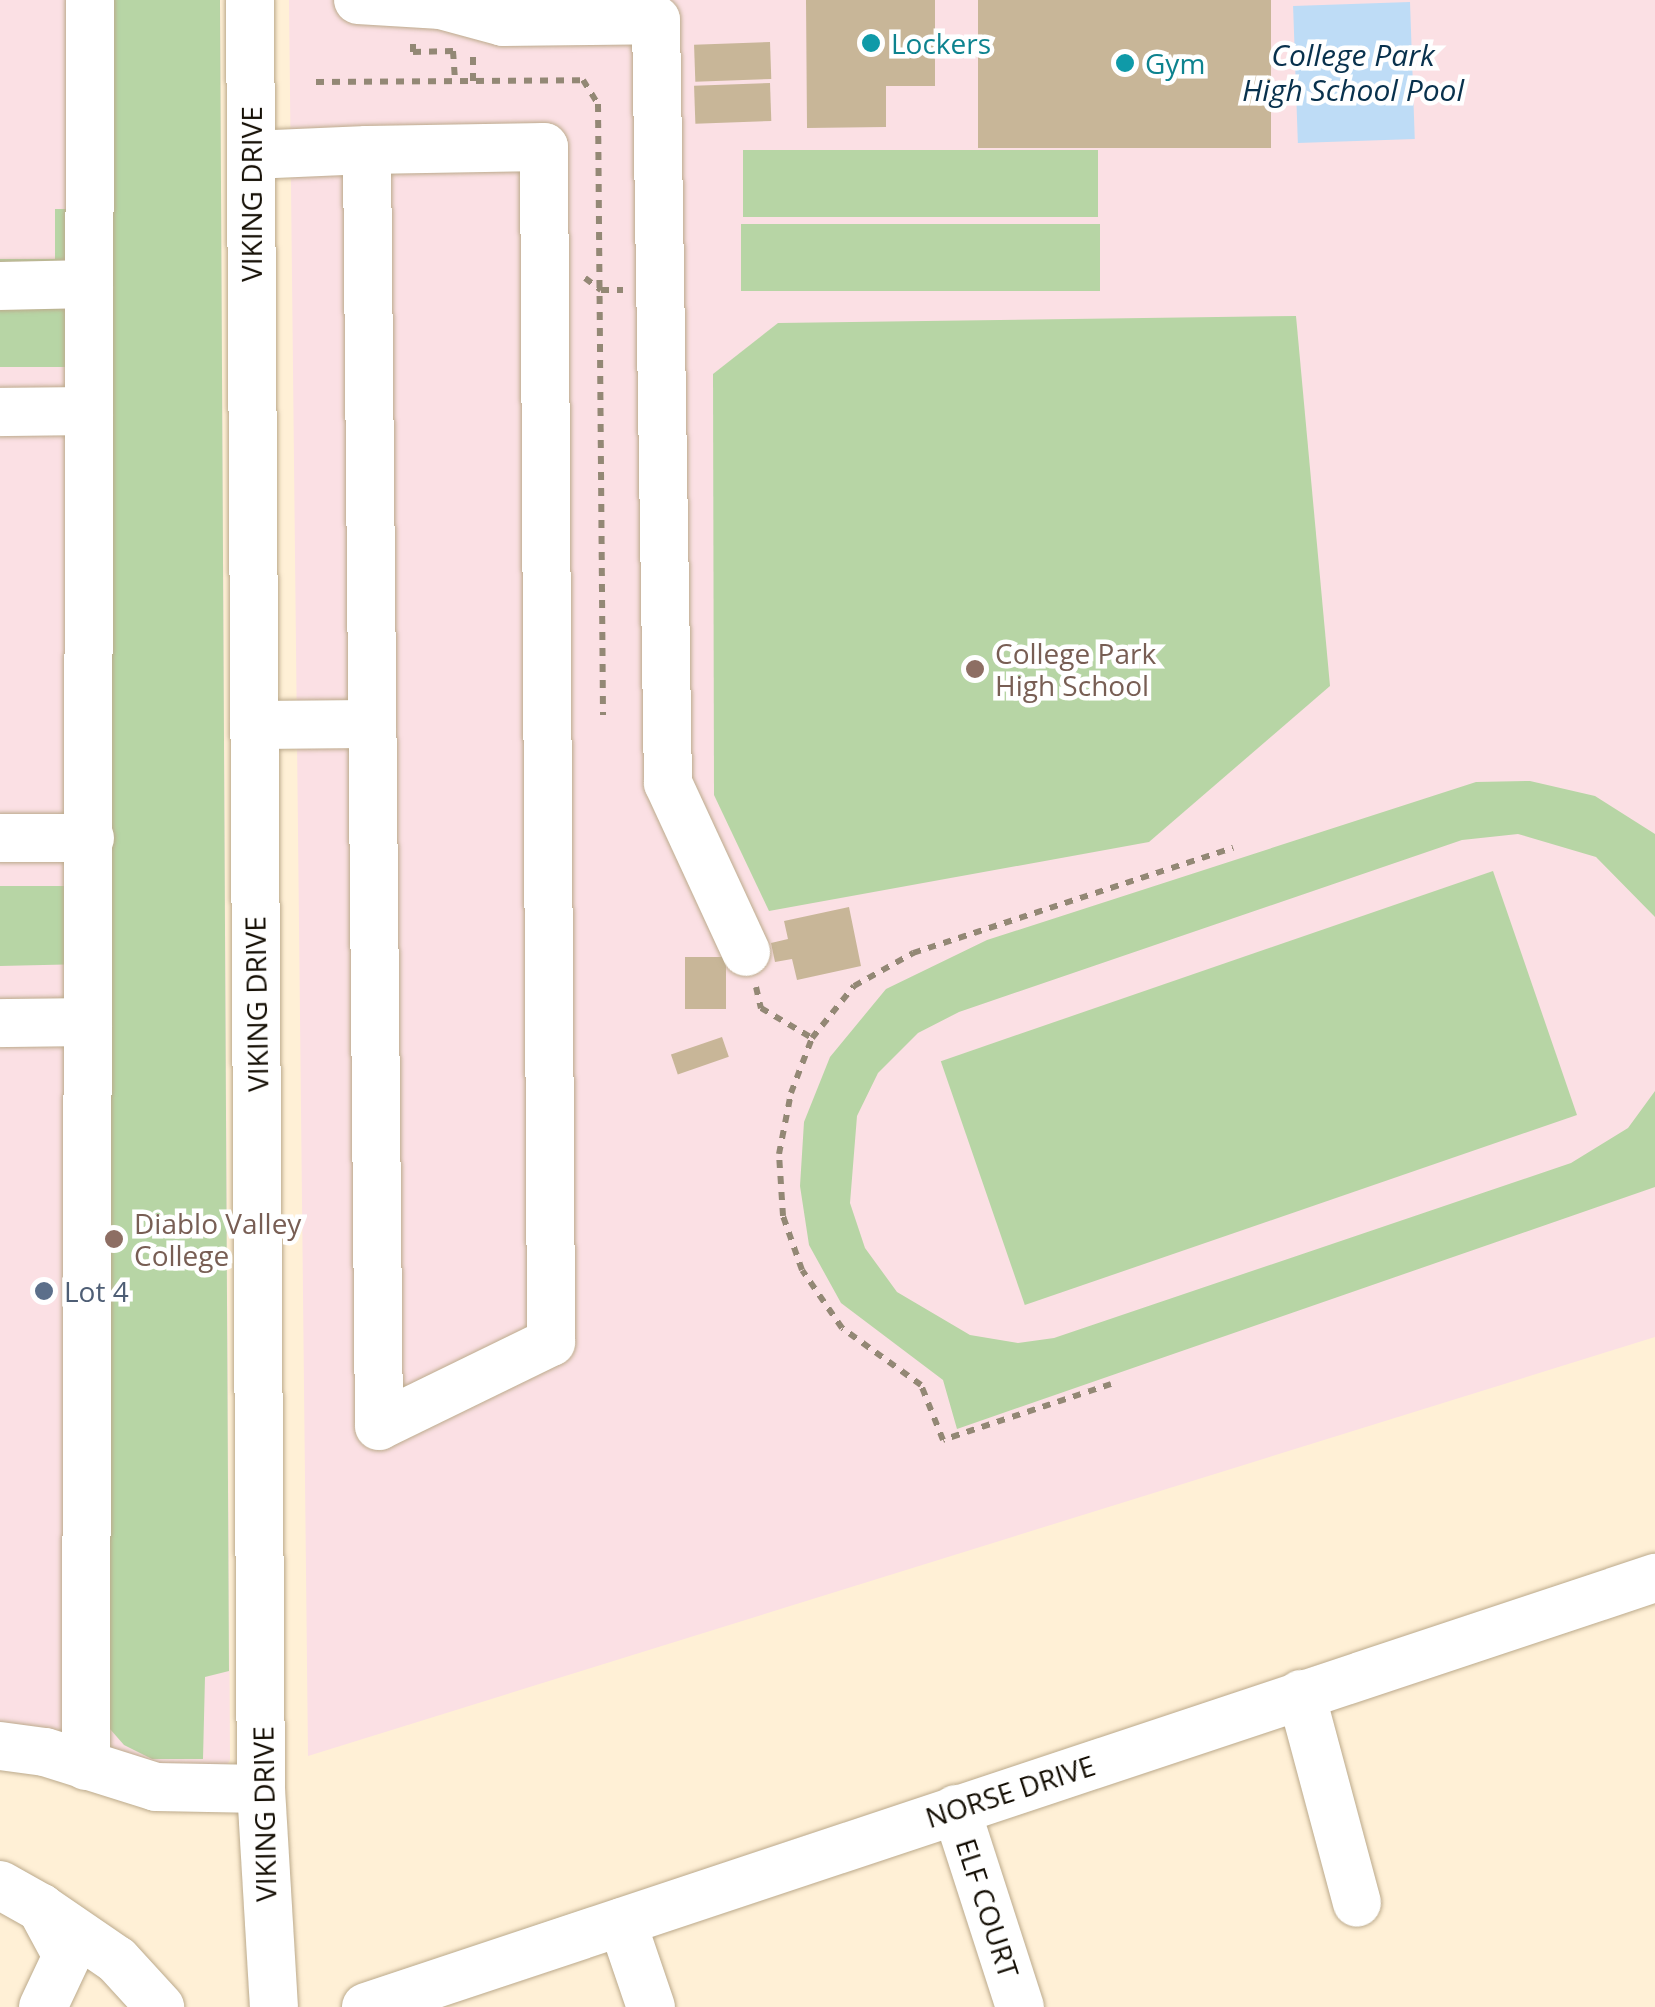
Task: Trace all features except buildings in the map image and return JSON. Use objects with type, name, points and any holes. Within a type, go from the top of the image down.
[{"type":"street","points":[[86,1766],[90,0]]},
{"type":"street","name":"VIKING DRIVE","points":[[250,0],[261,1789],[274,2007]]},
{"type":"street","points":[[358,0],[441,5],[503,22],[656,20],[668,783],[746,952]]},
{"type":"street","points":[[250,155],[368,150],[544,147],[550,1342],[379,1426],[368,150]]},
{"type":"street","points":[[0,286],[89,284]]},
{"type":"street","points":[[0,412],[90,411]]},
{"type":"street","points":[[254,725],[372,724]]},
{"type":"street","points":[[0,838],[90,838]]},
{"type":"street","points":[[0,1023],[88,1022]]},
{"type":"street","name":"NORSE DRIVE","points":[[366,2007],[1655,1578]]},
{"type":"street","points":[[1300,1694],[1357,1903]]},
{"type":"street","points":[[0,1746],[156,1787],[261,1789]]},
{"type":"street","name":"ELF COURT","points":[[956,1809],[1020,2007]]},
{"type":"street","points":[[0,1885],[117,1960],[160,2007]]},
{"type":"street","points":[[41,1908],[67,1956],[45,2007]]},
{"type":"street","points":[[622,1922],[651,2007]]},
{"type":"street","points":[[45,2007],[117,1960]]},
{"type":"path","points":[[473,81],[474,41]]},
{"type":"path","points":[[1112,1384],[943,1440],[921,1385],[842,1328],[802,1270],[782,1216],[779,1154],[790,1093],[812,1038],[854,986],[913,953],[1233,848]]},
{"type":"path","points":[[746,952],[762,1008],[812,1038]]},
{"type":"shaded area","name":"Diablo Valley College","points":[[0,0],[220,0],[230,1760],[212,1788],[0,1753]]},
{"type":"shaded area","name":"College Park High School","points":[[289,0],[1655,0],[1655,1337],[308,1756]]},
{"type":"green space","name":"Diablo Valley College","points":[[90,0],[220,0],[229,1671],[205,1677],[203,1759],[152,1759],[124,1745],[110,1729],[101,1676],[87,964],[0,966],[0,886],[87,886],[88,367],[0,367],[0,259],[55,259],[55,209],[89,209]]},
{"type":"green space","points":[[743,150],[1098,150],[1098,217],[743,217]]},
{"type":"green space","points":[[741,224],[1100,224],[1100,291],[741,291]]},
{"type":"green space","points":[[1296,316],[1330,686],[1149,842],[769,911],[714,795],[713,374],[778,323]]},
{"type":"green space","points":[[1530,781],[1595,796],[1655,834],[1655,917],[1596,857],[1518,834],[1462,840],[959,1012],[918,1033],[878,1073],[857,1116],[850,1203],[865,1248],[897,1292],[970,1335],[1018,1343],[1054,1338],[1571,1163],[1628,1128],[1655,1091],[1655,1187],[957,1429],[943,1380],[841,1303],[809,1245],[800,1186],[804,1122],[830,1057],[886,989],[987,940],[1476,782]]},
{"type":"green space","points":[[1493,871],[1577,1115],[1025,1305],[941,1061]]},
{"type":"water","name":"College Park High School Pool","points":[[1410,2],[1415,139],[1298,143],[1293,6]]},
{"type":"place","name":"Lockers","points":[[871,43]]},
{"type":"place","name":"Gym","points":[[1125,63]]},
{"type":"place","name":"College Park High School","points":[[975,669]]},
{"type":"place","name":"Diablo Valley College","points":[[114,1239]]},
{"type":"place","name":"Lot 4","points":[[44,1291]]}]
